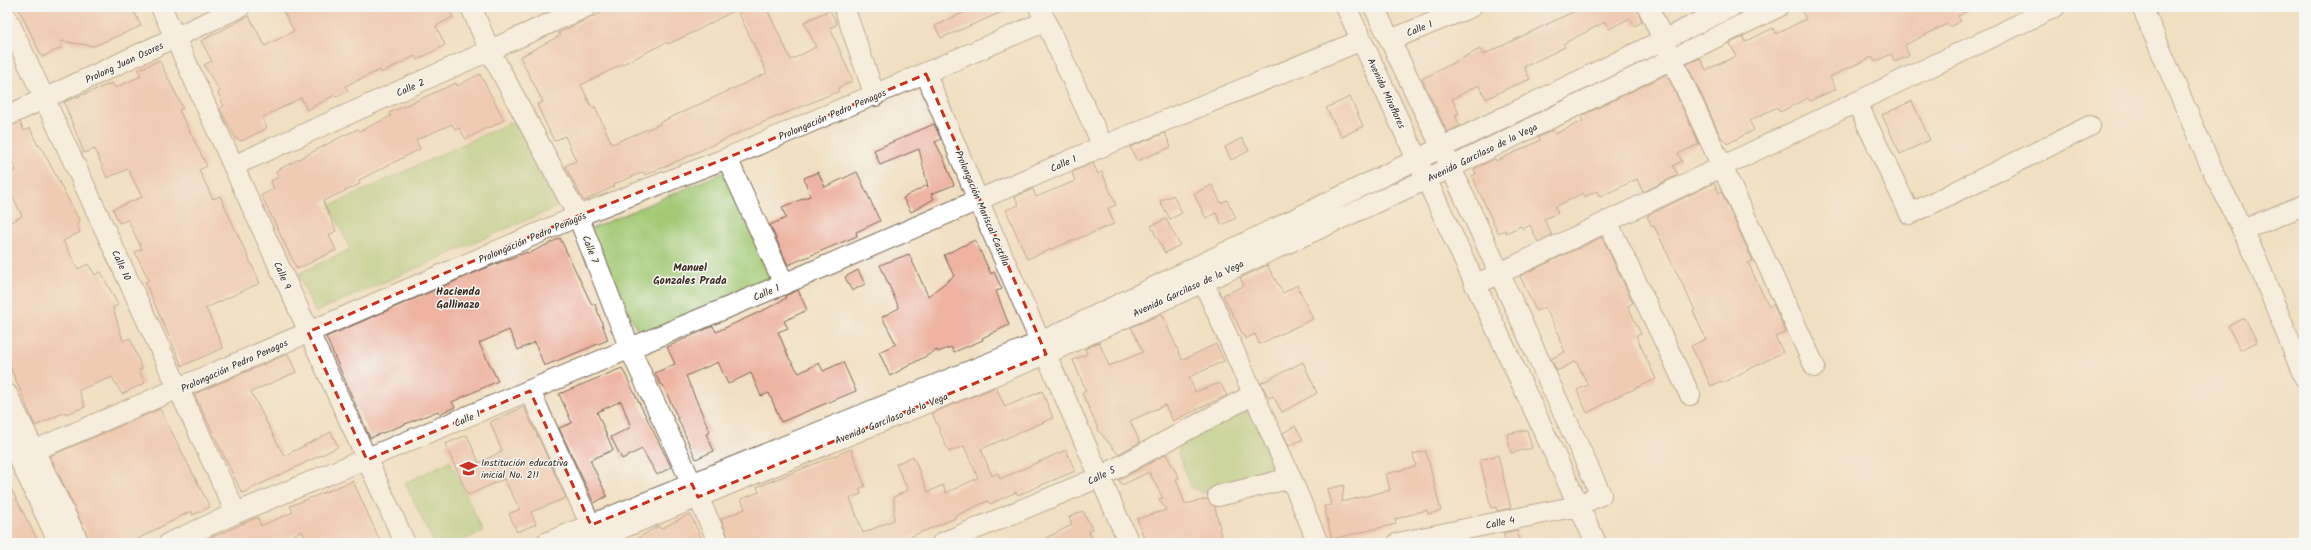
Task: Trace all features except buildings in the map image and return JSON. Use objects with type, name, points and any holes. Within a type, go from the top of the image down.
[{"type":"street","name":"Calle 9","points":[[160,7],[405,543]]},
{"type":"street","name":"Prolong Juan Osores","points":[[7,116],[240,7]]},
{"type":"street","name":"Calle 7","points":[[471,7],[490,51],[578,216],[630,349],[719,543]]},
{"type":"street","name":"Calle 2","points":[[233,166],[586,7]]},
{"type":"street","points":[[844,7],[875,96]]},
{"type":"street","name":"Avenida Miraflores","points":[[1346,7],[1427,179],[1474,285],[1577,506]]},
{"type":"street","points":[[1374,7],[1441,146],[1498,274]]},
{"type":"street","name":"Calle 1","points":[[1390,40],[1471,7]]},
{"type":"street","points":[[1648,7],[1674,58],[1815,367]]},
{"type":"street","name":"Avenida Garcilaso de la Vega","points":[[546,543],[591,536],[695,491],[1044,348],[1199,273],[1441,146],[1731,7]]},
{"type":"street","name":"Avenida Garcilaso de la Vega","points":[[1199,273],[1427,179],[1778,7]]},
{"type":"street","points":[[1474,285],[2055,7]]},
{"type":"street","points":[[2142,7],[2208,162],[2254,253],[2304,377]]},
{"type":"street","points":[[1043,14],[1103,146]]},
{"type":"street","name":"Prolongación Pedro Penagos","points":[[26,454],[578,216],[728,158],[926,74],[1043,14]]},
{"type":"street","name":"Calle 10","points":[[7,18],[236,513]]},
{"type":"street","name":"Calle 1","points":[[169,543],[236,513],[367,460],[784,284],[1103,146],[1362,40]]},
{"type":"street","name":"Prolongación Mariscal Castilla","points":[[926,74],[978,200],[1129,543]]},
{"type":"street","points":[[1857,103],[1910,214],[2090,126]]},
{"type":"street","points":[[728,158],[784,284]]},
{"type":"street","points":[[2243,230],[2304,204]]},
{"type":"street","points":[[1607,221],[1690,395]]},
{"type":"street","points":[[1199,273],[1254,394],[1318,543]]},
{"type":"street","name":"Calle 4","points":[[1398,543],[1577,506],[1601,495],[1498,274]]},
{"type":"street","points":[[530,391],[591,536]]},
{"type":"street","name":"Calle 5","points":[[942,543],[1100,477],[1254,394]]},
{"type":"street","points":[[8,397],[26,454],[59,543]]},
{"type":"street","points":[[7,433],[26,454],[79,543]]},
{"type":"street","points":[[1218,496],[1291,478]]},
{"type":"street","points":[[1577,506],[1596,543]]},
{"type":"highlighted area","points":[[926,74],[1046,354],[698,497],[692,484],[591,525],[530,391],[367,460],[308,332],[578,216],[727,158]]},
{"type":"green space","points":[[515,120],[557,207],[315,312],[298,274],[350,249],[330,206]]},
{"type":"green space","points":[[724,172],[773,281],[640,336],[591,229]]},
{"type":"green space","points":[[1250,410],[1282,472],[1278,478],[1205,493],[1191,488],[1178,453],[1181,440]]},
{"type":"green space","points":[[450,461],[483,531],[458,543],[434,543],[405,483]]},
{"type":"place","name":"Institución educativa inicial No. 211","points":[[468,468]]},
{"type":"district","name":"Manuel Gonzales Prada","points":[[690,273]]},
{"type":"district","name":"Hacienda Gallinazo","points":[[458,297]]}]
